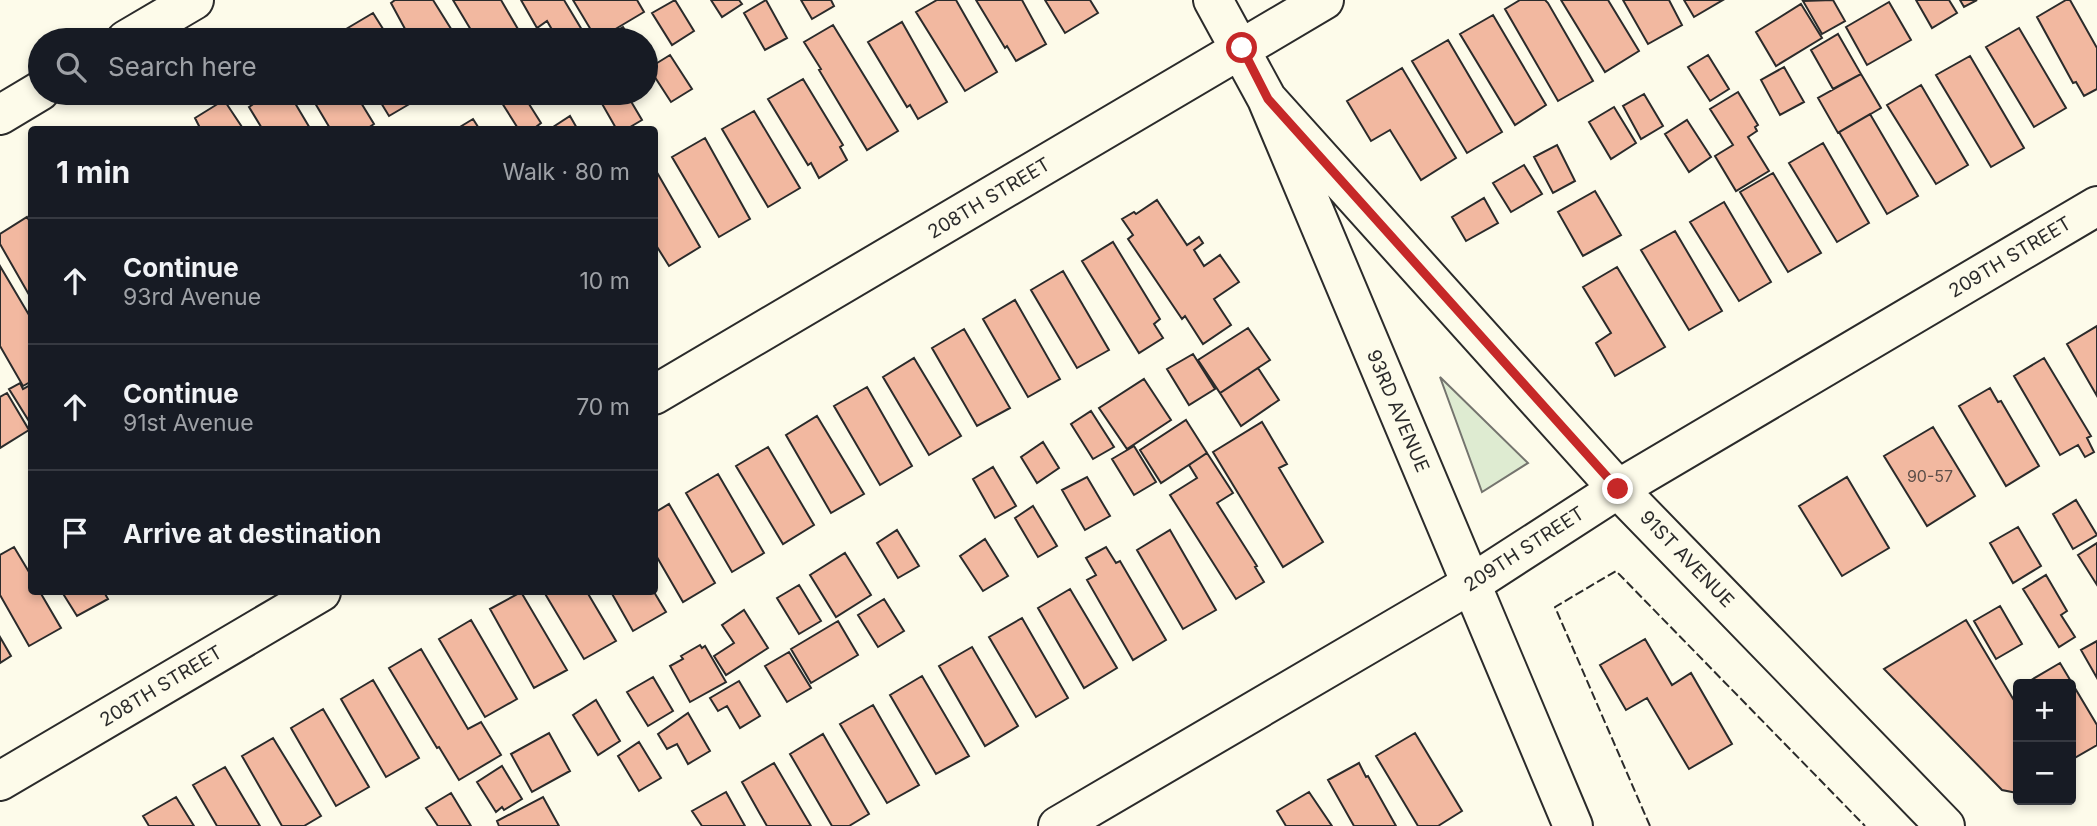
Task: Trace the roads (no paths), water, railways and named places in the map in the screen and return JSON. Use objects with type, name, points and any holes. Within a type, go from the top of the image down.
[{"type":"street","points":[[146,28],[194,0]]},
{"type":"street","name":"93RD AVENUE","points":[[1213,0],[1268,99],[1573,826]]},
{"type":"street","name":"208TH STREET","points":[[658,393],[1324,0]]},
{"type":"street","points":[[0,115],[28,98]]},
{"type":"street","name":"91ST AVENUE","points":[[1268,99],[1618,489],[1945,826]]},
{"type":"street","name":"209TH STREET","points":[[1058,826],[1471,584],[1618,489],[2097,206]]},
{"type":"street","name":"208TH STREET","points":[[0,781],[316,595]]}]
